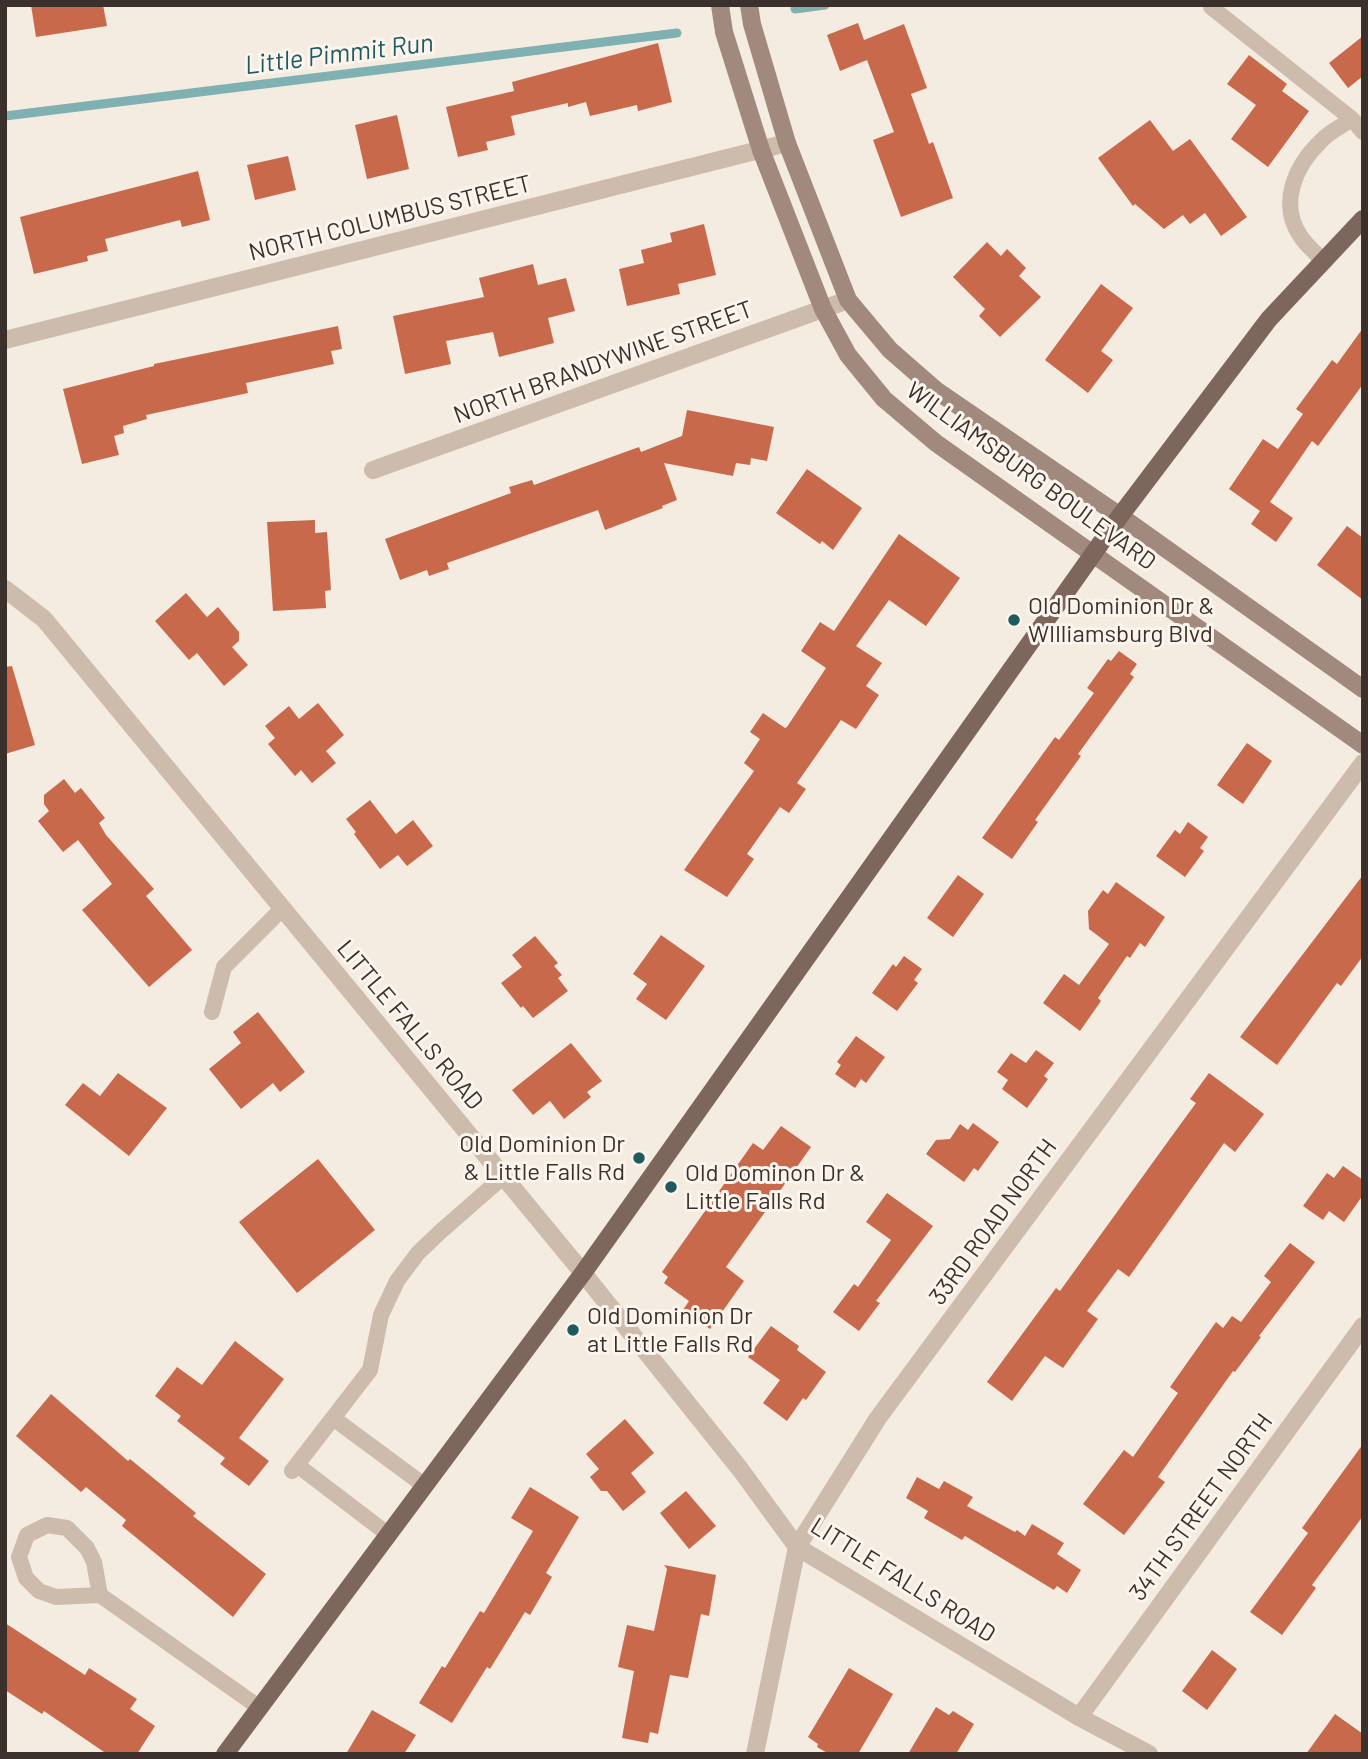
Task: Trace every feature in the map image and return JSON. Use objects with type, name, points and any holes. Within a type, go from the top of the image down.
[{"type":"main road","name":"WILLIAMSBURG BOULEVARD","points":[[720,5],[724,32],[761,150],[823,309],[848,355],[884,399],[936,443],[1094,552],[1363,745]]},
{"type":"main road","name":"WILLIAMSBURG BOULEVARD","points":[[750,5],[752,24],[787,143],[848,300],[890,351],[937,391],[1120,516],[1363,689]]},
{"type":"main road","points":[[225,1754],[583,1273],[1120,516],[1269,319],[1363,219]]},
{"type":"street","name":"NORTH COLUMBUS STREET","points":[[5,340],[787,143]]},
{"type":"street","name":"NORTH BRANDYWINE STREET","points":[[373,470],[848,300]]},
{"type":"street","name":"LITTLE FALLS ROAD","points":[[5,589],[44,619],[283,908],[583,1273],[740,1469],[797,1547],[1079,1717],[1149,1754]]},
{"type":"street","name":"33RD ROAD NORTH","points":[[755,1754],[797,1547],[878,1418],[1363,763]]},
{"type":"street","name":"34TH STREET NORTH","points":[[1079,1717],[1363,1326]]},
{"type":"lane","points":[[1211,7],[1357,125],[1322,139],[1303,161],[1290,190],[1291,215],[1301,237],[1324,261]]},
{"type":"lane","points":[[212,1012],[224,967],[283,908]]},
{"type":"lane","points":[[389,1535],[294,1468],[370,1370],[382,1315],[397,1281],[418,1253],[504,1176]]},
{"type":"lane","points":[[333,1418],[425,1486]]},
{"type":"lane","points":[[100,1595],[94,1562],[87,1548],[67,1528],[47,1525],[27,1535],[19,1557],[26,1578],[39,1591],[56,1597],[100,1595],[260,1708]]},
{"type":"building","points":[[31,5],[103,5],[107,26],[36,37]]},
{"type":"building","points":[[858,23],[864,40],[904,24],[927,88],[911,94],[929,144],[933,142],[953,198],[901,217],[873,140],[894,132],[867,60],[840,71],[827,35]]},
{"type":"building","points":[[1363,36],[1363,76],[1348,88],[1329,63]]},
{"type":"building","points":[[658,43],[672,102],[638,111],[637,105],[590,116],[586,102],[568,107],[568,103],[511,116],[515,135],[486,142],[488,150],[458,157],[446,107],[514,91],[512,82]]},
{"type":"building","points":[[1249,55],[1287,84],[1282,91],[1309,111],[1268,167],[1231,139],[1256,105],[1227,84]]},
{"type":"building","points":[[397,115],[409,169],[367,179],[355,125]]},
{"type":"building","points":[[1150,120],[1173,151],[1190,139],[1247,217],[1221,236],[1205,213],[1190,224],[1183,215],[1164,229],[1135,204],[1133,206],[1098,158]]},
{"type":"building","points":[[288,156],[296,190],[255,200],[247,165]]},
{"type":"building","points":[[198,171],[210,220],[182,227],[180,220],[105,239],[108,251],[87,256],[88,261],[34,274],[20,217]]},
{"type":"building","points":[[704,224],[716,275],[678,284],[680,294],[627,306],[619,269],[644,263],[641,250],[672,242],[670,233]]},
{"type":"building","points":[[987,242],[1001,256],[1007,249],[1026,268],[1019,276],[1041,297],[1000,337],[979,316],[985,309],[953,277]]},
{"type":"building","points":[[533,264],[538,285],[566,278],[575,311],[548,318],[554,343],[499,357],[493,332],[446,341],[451,364],[405,374],[393,316],[484,297],[479,278]]},
{"type":"building","points":[[1101,284],[1133,308],[1101,351],[1113,360],[1088,393],[1045,360]]},
{"type":"building","points":[[338,326],[342,349],[331,351],[334,364],[246,383],[248,393],[146,415],[147,419],[123,426],[124,433],[114,436],[119,455],[82,464],[63,389],[154,364]]},
{"type":"building","points":[[1363,328],[1363,384],[1318,446],[1312,441],[1270,502],[1293,518],[1276,542],[1251,524],[1260,511],[1229,489],[1263,439],[1278,449],[1303,414],[1296,409],[1332,360],[1337,364]]},
{"type":"building","points":[[687,410],[774,427],[767,461],[751,458],[750,465],[736,463],[733,476],[664,463],[677,500],[662,506],[663,508],[605,530],[598,510],[447,563],[449,569],[429,576],[427,570],[400,580],[385,539],[511,493],[509,487],[532,480],[534,485],[639,447],[641,452],[682,436]]},
{"type":"building","points":[[807,469],[862,508],[833,550],[776,513]]},
{"type":"building","points":[[315,520],[315,533],[327,532],[331,590],[325,591],[326,608],[273,611],[267,522]]},
{"type":"building","points":[[1347,526],[1363,538],[1363,600],[1317,565]]},
{"type":"building","points":[[899,534],[960,578],[926,626],[889,600],[856,646],[882,663],[866,686],[879,695],[856,729],[841,720],[797,783],[806,789],[789,813],[780,807],[747,854],[754,859],[727,897],[684,870],[754,771],[744,763],[760,739],[750,732],[763,713],[787,727],[826,668],[801,651],[820,622],[834,631]]},
{"type":"building","points":[[186,593],[207,617],[218,607],[239,632],[239,641],[232,647],[248,665],[224,686],[197,653],[189,660],[155,621]]},
{"type":"building","points":[[1119,651],[1137,664],[1130,674],[1134,677],[1078,754],[1081,756],[1035,820],[1038,822],[1012,859],[982,838],[1055,737],[1059,740],[1094,693],[1087,688],[1108,659],[1111,661]]},
{"type":"building","points":[[12,666],[35,745],[5,754],[5,667]]},
{"type":"building","points":[[318,703],[344,735],[326,751],[336,763],[312,783],[301,770],[295,776],[268,744],[275,738],[265,726],[289,706],[299,719]]},
{"type":"building","points":[[1247,743],[1272,761],[1243,804],[1217,785]]},
{"type":"building","points":[[64,779],[75,793],[81,788],[105,818],[99,823],[106,835],[154,889],[146,896],[192,950],[149,987],[82,910],[112,884],[78,840],[63,852],[38,821],[49,811],[44,804],[44,795]]},
{"type":"building","points":[[370,800],[396,834],[413,820],[433,846],[407,866],[398,855],[380,869],[346,819]]},
{"type":"building","points":[[1188,822],[1208,837],[1200,848],[1204,851],[1185,877],[1156,856],[1175,830],[1180,834]]},
{"type":"building","points":[[958,875],[984,894],[953,937],[927,918]]},
{"type":"building","points":[[1363,875],[1363,956],[1341,986],[1337,983],[1277,1065],[1240,1037]]},
{"type":"building","points":[[1116,882],[1165,917],[1145,947],[1140,943],[1130,958],[1127,956],[1098,998],[1101,1001],[1080,1031],[1043,1003],[1064,974],[1079,985],[1109,944],[1089,929],[1088,911],[1103,890],[1108,894]]},
{"type":"building","points":[[661,935],[705,966],[666,1020],[636,999],[647,984],[633,974]]},
{"type":"building","points":[[535,936],[558,963],[554,966],[562,975],[558,978],[568,991],[533,1018],[523,1006],[521,1008],[501,983],[522,967],[512,955]]},
{"type":"building","points":[[904,956],[922,969],[914,980],[918,983],[897,1011],[872,993],[893,964],[896,967]]},
{"type":"building","points":[[258,1012],[305,1072],[280,1092],[273,1083],[241,1109],[209,1069],[241,1043],[233,1032]]},
{"type":"building","points":[[856,1036],[885,1057],[866,1083],[861,1079],[855,1088],[835,1074],[841,1065],[837,1062]]},
{"type":"building","points":[[571,1043],[602,1081],[587,1092],[591,1097],[564,1119],[550,1101],[533,1115],[512,1090]]},
{"type":"building","points":[[1036,1050],[1054,1063],[1044,1076],[1048,1079],[1027,1108],[1002,1089],[1008,1080],[997,1072],[1011,1053],[1026,1063]]},
{"type":"building","points":[[118,1073],[167,1108],[129,1156],[65,1105],[83,1083],[100,1096]]},
{"type":"building","points":[[1209,1073],[1264,1114],[1235,1152],[1224,1143],[1129,1277],[1118,1269],[1087,1311],[1098,1319],[1063,1368],[1045,1356],[1012,1401],[987,1382],[1056,1288],[1060,1291],[1196,1103],[1190,1099]]},
{"type":"building","points":[[973,1123],[999,1142],[978,1171],[974,1168],[964,1182],[926,1154],[936,1140],[950,1139],[960,1124],[968,1130]]},
{"type":"building","points":[[781,1126],[811,1147],[726,1267],[744,1281],[710,1329],[683,1310],[689,1301],[664,1283],[668,1277],[662,1272],[753,1143],[763,1150]]},
{"type":"building","points":[[318,1159],[375,1230],[297,1293],[239,1222]]},
{"type":"building","points":[[1343,1166],[1363,1180],[1363,1195],[1344,1222],[1329,1211],[1323,1220],[1303,1206],[1327,1173],[1334,1178]]},
{"type":"building","points":[[887,1193],[933,1226],[876,1301],[880,1303],[859,1331],[833,1312],[854,1284],[858,1287],[891,1240],[866,1222]]},
{"type":"building","points":[[1290,1243],[1315,1262],[1158,1477],[1165,1482],[1124,1535],[1083,1504],[1124,1450],[1133,1457],[1178,1393],[1170,1387],[1216,1322],[1223,1328],[1232,1316],[1241,1322],[1271,1282],[1264,1276]]},
{"type":"building","points":[[771,1326],[799,1346],[797,1350],[826,1372],[787,1421],[763,1403],[780,1380],[748,1357]]},
{"type":"building","points":[[235,1341],[284,1379],[239,1438],[269,1461],[249,1486],[220,1464],[225,1458],[177,1421],[181,1416],[155,1396],[177,1367],[202,1385]]},
{"type":"building","points":[[51,1394],[128,1461],[130,1459],[196,1513],[193,1516],[266,1574],[233,1617],[122,1526],[126,1520],[86,1487],[81,1492],[16,1436]]},
{"type":"building","points":[[625,1419],[654,1453],[631,1473],[646,1492],[623,1511],[607,1491],[601,1491],[590,1477],[599,1469],[586,1454]]},
{"type":"building","points":[[1363,1444],[1363,1516],[1312,1585],[1316,1588],[1282,1635],[1250,1612],[1308,1533],[1302,1528]]},
{"type":"building","points":[[917,1477],[939,1489],[944,1481],[973,1497],[967,1506],[1015,1532],[1017,1530],[1025,1536],[1032,1524],[1064,1543],[1057,1554],[1081,1570],[1067,1593],[1057,1586],[1054,1590],[965,1536],[962,1540],[924,1518],[928,1511],[906,1498]]},
{"type":"building","points":[[530,1487],[579,1517],[546,1573],[552,1577],[530,1615],[525,1612],[452,1723],[419,1703],[442,1666],[445,1668],[480,1611],[484,1613],[533,1531],[511,1518]]},
{"type":"building","points":[[686,1491],[716,1526],[689,1549],[660,1513]]},
{"type":"building","points":[[664,1565],[716,1575],[709,1616],[701,1614],[688,1678],[670,1675],[658,1734],[650,1732],[648,1743],[622,1738],[634,1671],[618,1667],[627,1625],[654,1631],[667,1569]]},
{"type":"building","points":[[5,1623],[85,1675],[89,1668],[137,1699],[130,1709],[155,1726],[137,1754],[107,1754],[44,1711],[42,1714],[5,1690]]},
{"type":"building","points":[[1212,1650],[1237,1669],[1207,1710],[1182,1691]]},
{"type":"building","points":[[849,1668],[893,1694],[858,1754],[829,1754],[817,1747],[818,1744],[808,1737]]},
{"type":"building","points":[[936,1707],[949,1715],[953,1711],[974,1724],[956,1754],[908,1754]]},
{"type":"building","points":[[372,1710],[416,1735],[404,1754],[346,1754]]},
{"type":"building","points":[[1335,1714],[1363,1734],[1363,1754],[1306,1754]]},
{"type":"waterway","name":"Little Pimmit Run","points":[[795,9],[825,5]]},
{"type":"waterway","name":"Little Pimmit Run","points":[[5,116],[677,33]]},
{"type":"place","name":"Old Dominion Dr & WIlliamsburg Blvd","points":[[1014,620]]},
{"type":"place","name":"Old Dominion Dr & Little Falls Rd","points":[[639,1158]]},
{"type":"place","name":"Old Dominon Dr & Little Falls Rd","points":[[671,1187]]},
{"type":"place","name":"Old Dominion Dr at Little Falls Rd","points":[[573,1330]]}]
